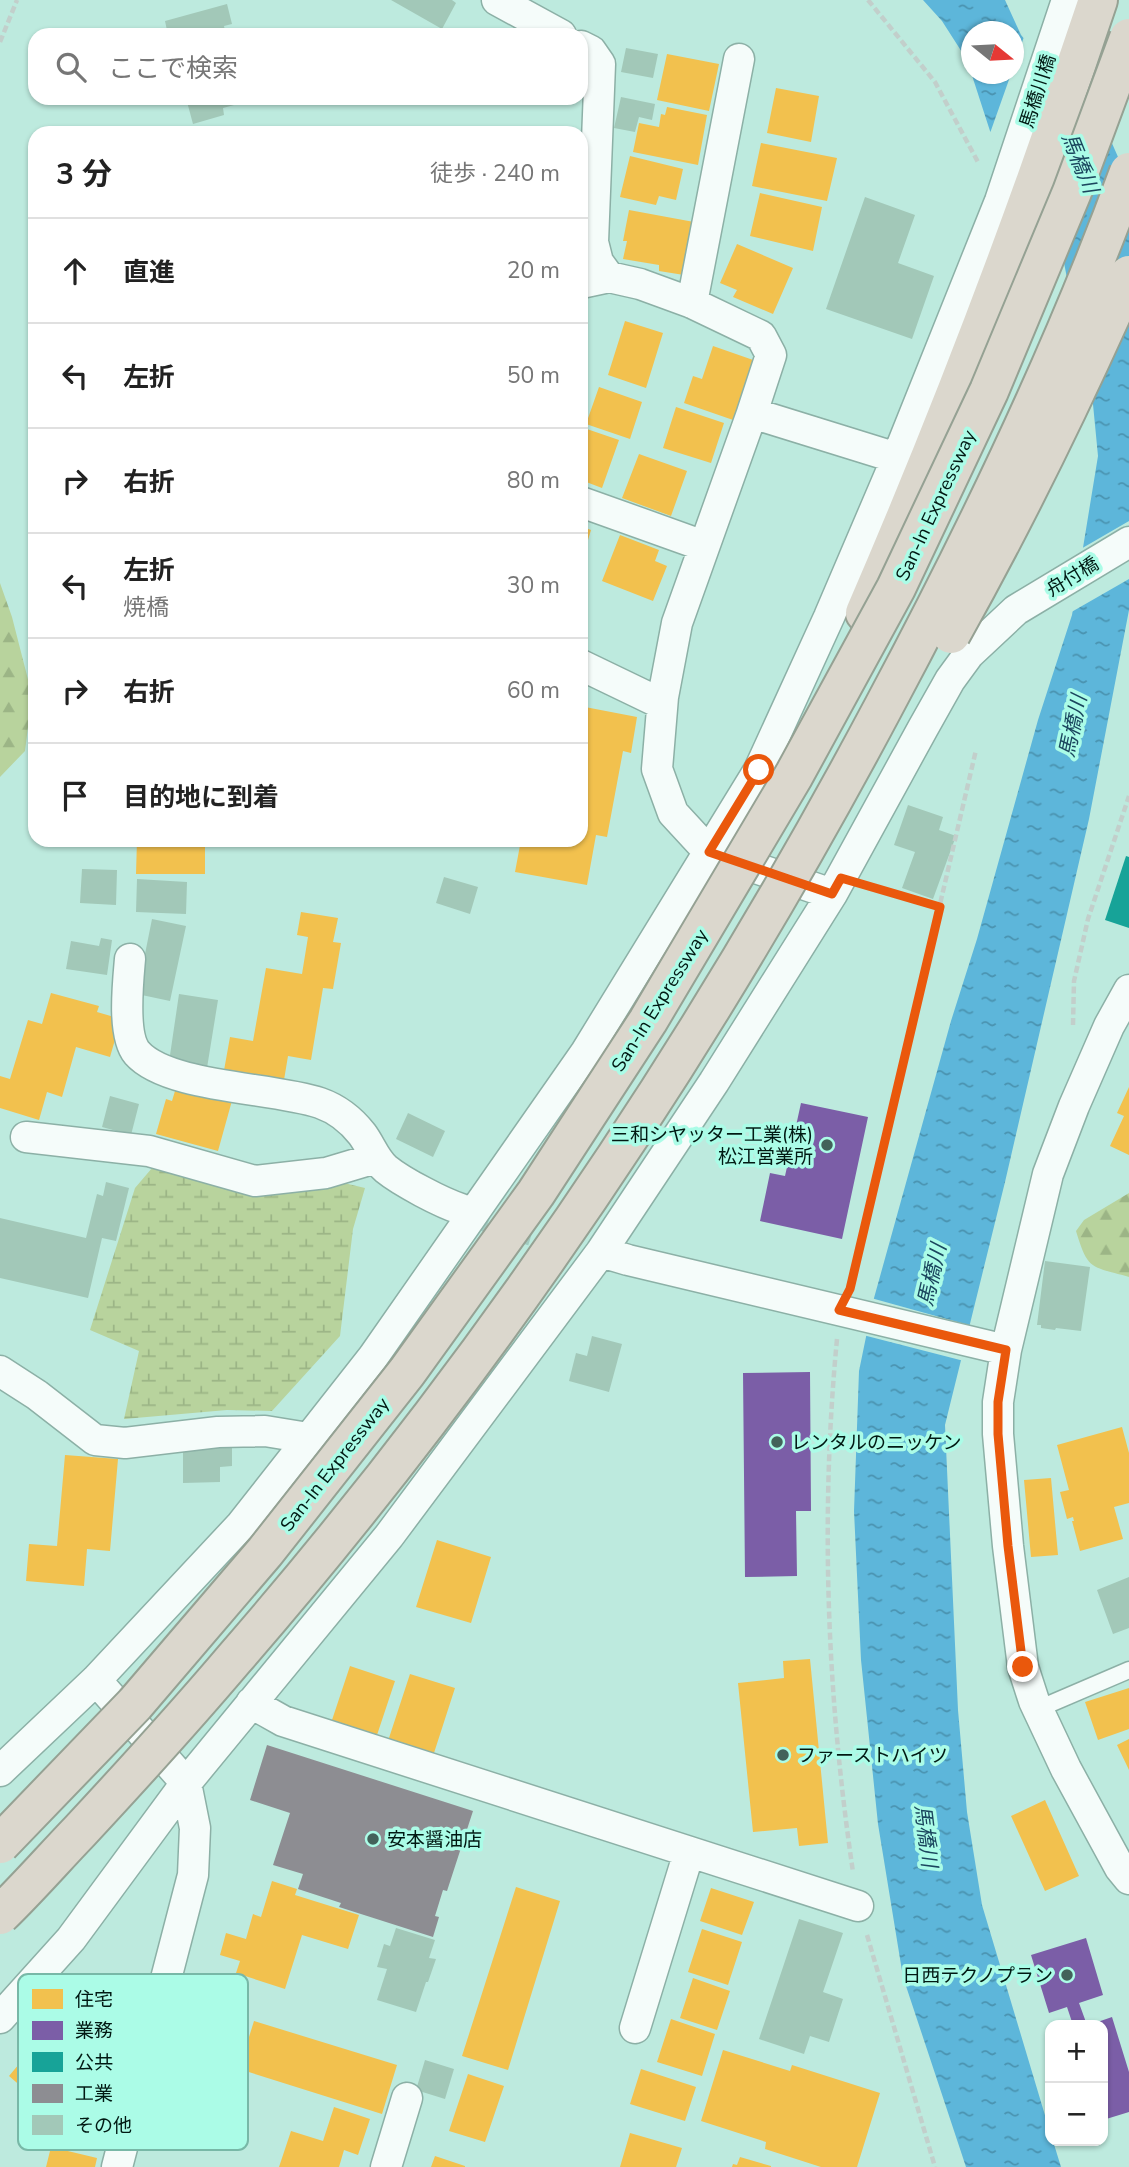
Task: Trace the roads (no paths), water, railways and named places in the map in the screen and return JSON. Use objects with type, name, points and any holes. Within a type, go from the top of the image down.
[{"type":"highway","points":[[794,775],[897,539],[974,349],[1098,0]]},
{"type":"highway","name":"San-In Expressway","points":[[0,1844],[135,1704],[265,1552],[407,1372],[544,1182],[648,1021],[794,775],[896,588],[989,391],[1072,192],[1129,37]]},
{"type":"highway","points":[[5,1911],[164,1740],[318,1562],[476,1358],[576,1217],[691,1043],[832,804],[937,607],[1028,418],[1129,172]]},
{"type":"highway","points":[[691,1043],[776,928],[866,787],[1041,464],[1129,275]]},
{"type":"street","points":[[497,0],[548,28]]},
{"type":"street","name":"馬橋川橋","points":[[0,1771],[96,1680],[241,1525],[373,1357],[586,1052],[759,770],[829,617],[897,458],[1003,192],[1067,0]]},
{"type":"street","points":[[588,50],[600,64],[593,243],[598,262],[595,280],[640,284],[692,303],[761,336],[771,355],[677,623],[662,704],[657,769],[673,813],[709,852],[836,886]]},
{"type":"street","points":[[692,303],[739,59]]},
{"type":"street","points":[[752,413],[897,458]]},
{"type":"street","points":[[588,505],[704,546]]},
{"type":"street","name":"舟付橋","points":[[40,1974],[71,1939],[186,1783],[390,1536],[601,1252],[714,1082],[836,886],[950,680],[969,654],[1016,610],[1129,542]]},
{"type":"street","points":[[588,668],[662,704]]},
{"type":"street","points":[[130,959],[126,1016],[135,1050],[146,1060],[179,1076],[320,1103],[344,1115],[363,1135],[376,1158],[387,1170],[445,1204],[461,1209]]},
{"type":"street","points":[[1129,989],[1113,1017],[1048,1174],[996,1348],[1002,1484],[1018,1644],[1023,1667],[1038,1709],[1066,1769],[1129,1880]]},
{"type":"street","points":[[26,1137],[149,1150],[255,1181],[326,1173],[376,1158]]},
{"type":"street","points":[[601,1252],[996,1348]]},
{"type":"street","points":[[0,1371],[37,1395],[95,1440],[125,1443],[218,1432],[265,1431],[308,1438]]},
{"type":"street","points":[[96,1680],[186,1783],[195,1828],[193,1875],[167,1974]]},
{"type":"street","points":[[251,1703],[283,1721],[858,1906]]},
{"type":"street","points":[[635,2028],[689,1852]]},
{"type":"street","name":"舟付橋","points":[[0,2018],[18,1998]]},
{"type":"street","points":[[386,2167],[407,2098]]},
{"type":"street","points":[[117,2167],[121,2150]]},
{"type":"lane","points":[[1038,1709],[1129,1670]]},
{"type":"water","points":[[923,0],[1005,0],[1015,21],[961,21],[961,51],[942,21]]},
{"type":"water","name":"馬橋川","points":[[1024,39],[1111,141],[1129,182],[1129,610],[1089,819],[1005,1182],[945,1425],[958,1710],[967,1812],[982,1905],[1045,2115],[1045,2146],[1055,2146],[1061,2167],[966,2167],[903,1977],[878,1824],[861,1660],[854,1511],[859,1371],[874,1298],[1038,720],[1072,615],[1098,456],[1086,332],[1070,294],[1057,226],[990,131],[975,84],[1024,84]]},
{"type":"tunnel","points":[[461,1209],[601,1252]]},
{"type":"place","name":"三和シヤッター工業(株) 松江営業所","points":[[827,1145]]},
{"type":"place","name":"レンタルのニッケン","points":[[777,1442]]},
{"type":"place","name":"ファーストハイツ","points":[[783,1755]]},
{"type":"place","name":"安本醤油店","points":[[373,1839]]},
{"type":"place","name":"日西テクノプラン","points":[[1067,1975]]}]
